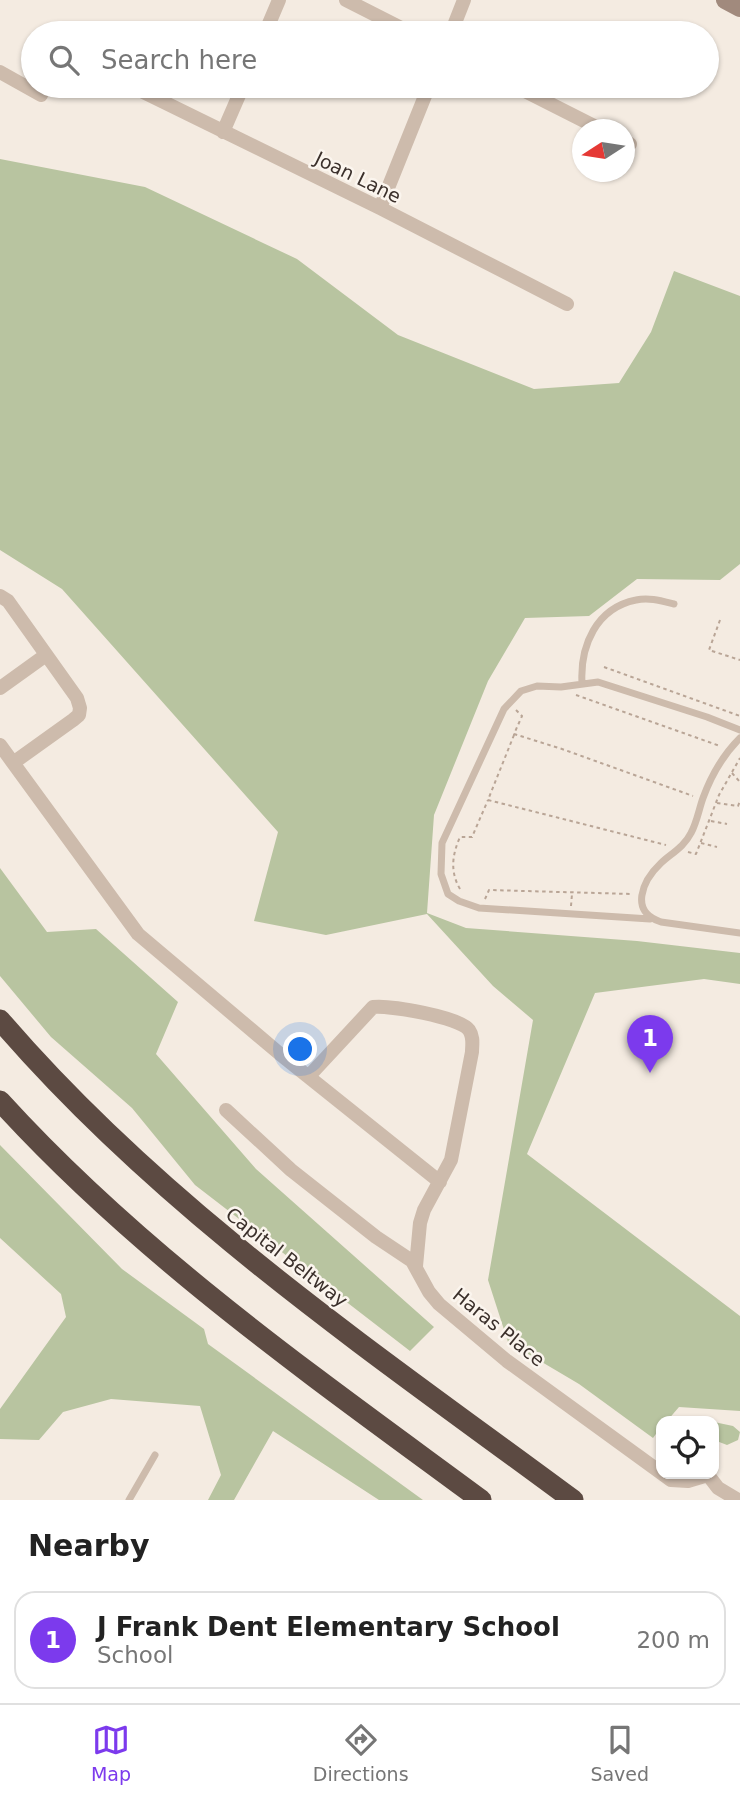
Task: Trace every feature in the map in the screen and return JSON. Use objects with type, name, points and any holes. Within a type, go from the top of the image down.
[{"type":"highway","name":"Capital Beltway","points":[[0,1020],[103,1128],[211,1226],[306,1302],[573,1500]]},
{"type":"highway","points":[[0,1101],[80,1182],[170,1264],[259,1335],[481,1500]]},
{"type":"highway","points":[[365,1414],[471,1500]]},
{"type":"street","points":[[270,21],[279,0]]},
{"type":"street","points":[[346,0],[387,21]]},
{"type":"street","points":[[456,21],[464,0]]},
{"type":"street","points":[[724,0],[740,8]]},
{"type":"street","points":[[0,72],[21,84]]},
{"type":"street","name":"Joan Lane","points":[[155,98],[380,208],[567,304]]},
{"type":"street","points":[[223,132],[238,98]]},
{"type":"street","points":[[380,208],[424,98]]},
{"type":"street","points":[[538,98],[580,119]]},
{"type":"street","points":[[0,596],[8,601],[76,698],[80,708],[79,715],[13,763]]},
{"type":"street","points":[[0,688],[46,655]]},
{"type":"street","points":[[0,745],[138,934],[440,1182]]},
{"type":"street","points":[[309,1076],[373,1007],[408,1011],[463,1024],[470,1031],[472,1052],[451,1160],[424,1210],[420,1223],[416,1266]]},
{"type":"street","name":"Haras Place","points":[[226,1110],[291,1170],[416,1266],[429,1292],[439,1304],[507,1361],[656,1470]]},
{"type":"street","name":"Haras Place","points":[[670,1479],[695,1479]]},
{"type":"street","points":[[711,1479],[718,1488],[738,1500]]},
{"type":"lane","points":[[582,683],[581,663],[586,640],[599,620],[617,607],[635,600],[651,599],[674,604]]},
{"type":"lane","points":[[739,730],[598,682],[561,687],[528,687],[513,697],[504,709],[451,821],[442,843],[440,857],[441,874],[447,894],[479,908],[650,919],[740,933]]},
{"type":"lane","points":[[650,919],[642,908],[644,888],[656,869],[682,846],[690,835],[711,780],[740,738]]},
{"type":"lane","points":[[129,1500],[155,1455]]},
{"type":"path","points":[[720,620],[709,650],[740,660]]},
{"type":"path","points":[[604,667],[740,716]]},
{"type":"path","points":[[569,693],[721,746],[739,730]]},
{"type":"path","points":[[460,890],[453,877],[454,852],[460,838],[472,837],[488,800],[522,716],[513,708]]},
{"type":"path","points":[[514,734],[693,796],[695,792]]},
{"type":"path","points":[[685,852],[696,854],[716,803],[740,758]]},
{"type":"path","points":[[731,772],[740,782]]},
{"type":"path","points":[[488,800],[672,847],[666,851]]},
{"type":"path","points":[[716,803],[738,806],[740,801]]},
{"type":"path","points":[[709,821],[727,824]]},
{"type":"path","points":[[701,843],[717,847]]},
{"type":"path","points":[[477,898],[485,901],[489,890],[633,894],[637,887]]},
{"type":"path","points":[[571,914],[572,893]]},
{"type":"green space","points":[[0,159],[145,187],[297,259],[398,335],[534,389],[619,383],[651,332],[674,271],[740,296],[740,564],[720,580],[637,579],[589,616],[525,618],[488,681],[434,815],[427,913],[466,928],[637,941],[740,953],[740,984],[704,979],[595,993],[527,1154],[740,1316],[740,1411],[679,1407],[671,1416],[656,1416],[656,1434],[653,1438],[579,1384],[508,1342],[488,1280],[533,1020],[493,986],[427,914],[326,935],[254,921],[278,832],[62,589],[0,550]]},
{"type":"green space","points":[[0,868],[47,932],[96,929],[178,1002],[156,1054],[256,1169],[434,1327],[410,1351],[195,1185],[132,1108],[51,1037],[0,976]]},
{"type":"green space","points":[[0,1145],[122,1269],[204,1329],[208,1344],[423,1500],[379,1500],[273,1431],[234,1500],[208,1500],[221,1475],[200,1406],[111,1399],[63,1412],[39,1440],[0,1439],[0,1409],[66,1317],[61,1294],[0,1238]]},
{"type":"green space","points":[[719,1423],[733,1426],[740,1432],[738,1440],[727,1445],[719,1442]]},
{"type":"place","name":"J Frank Dent Elementary School","points":[[650,1073]]}]
